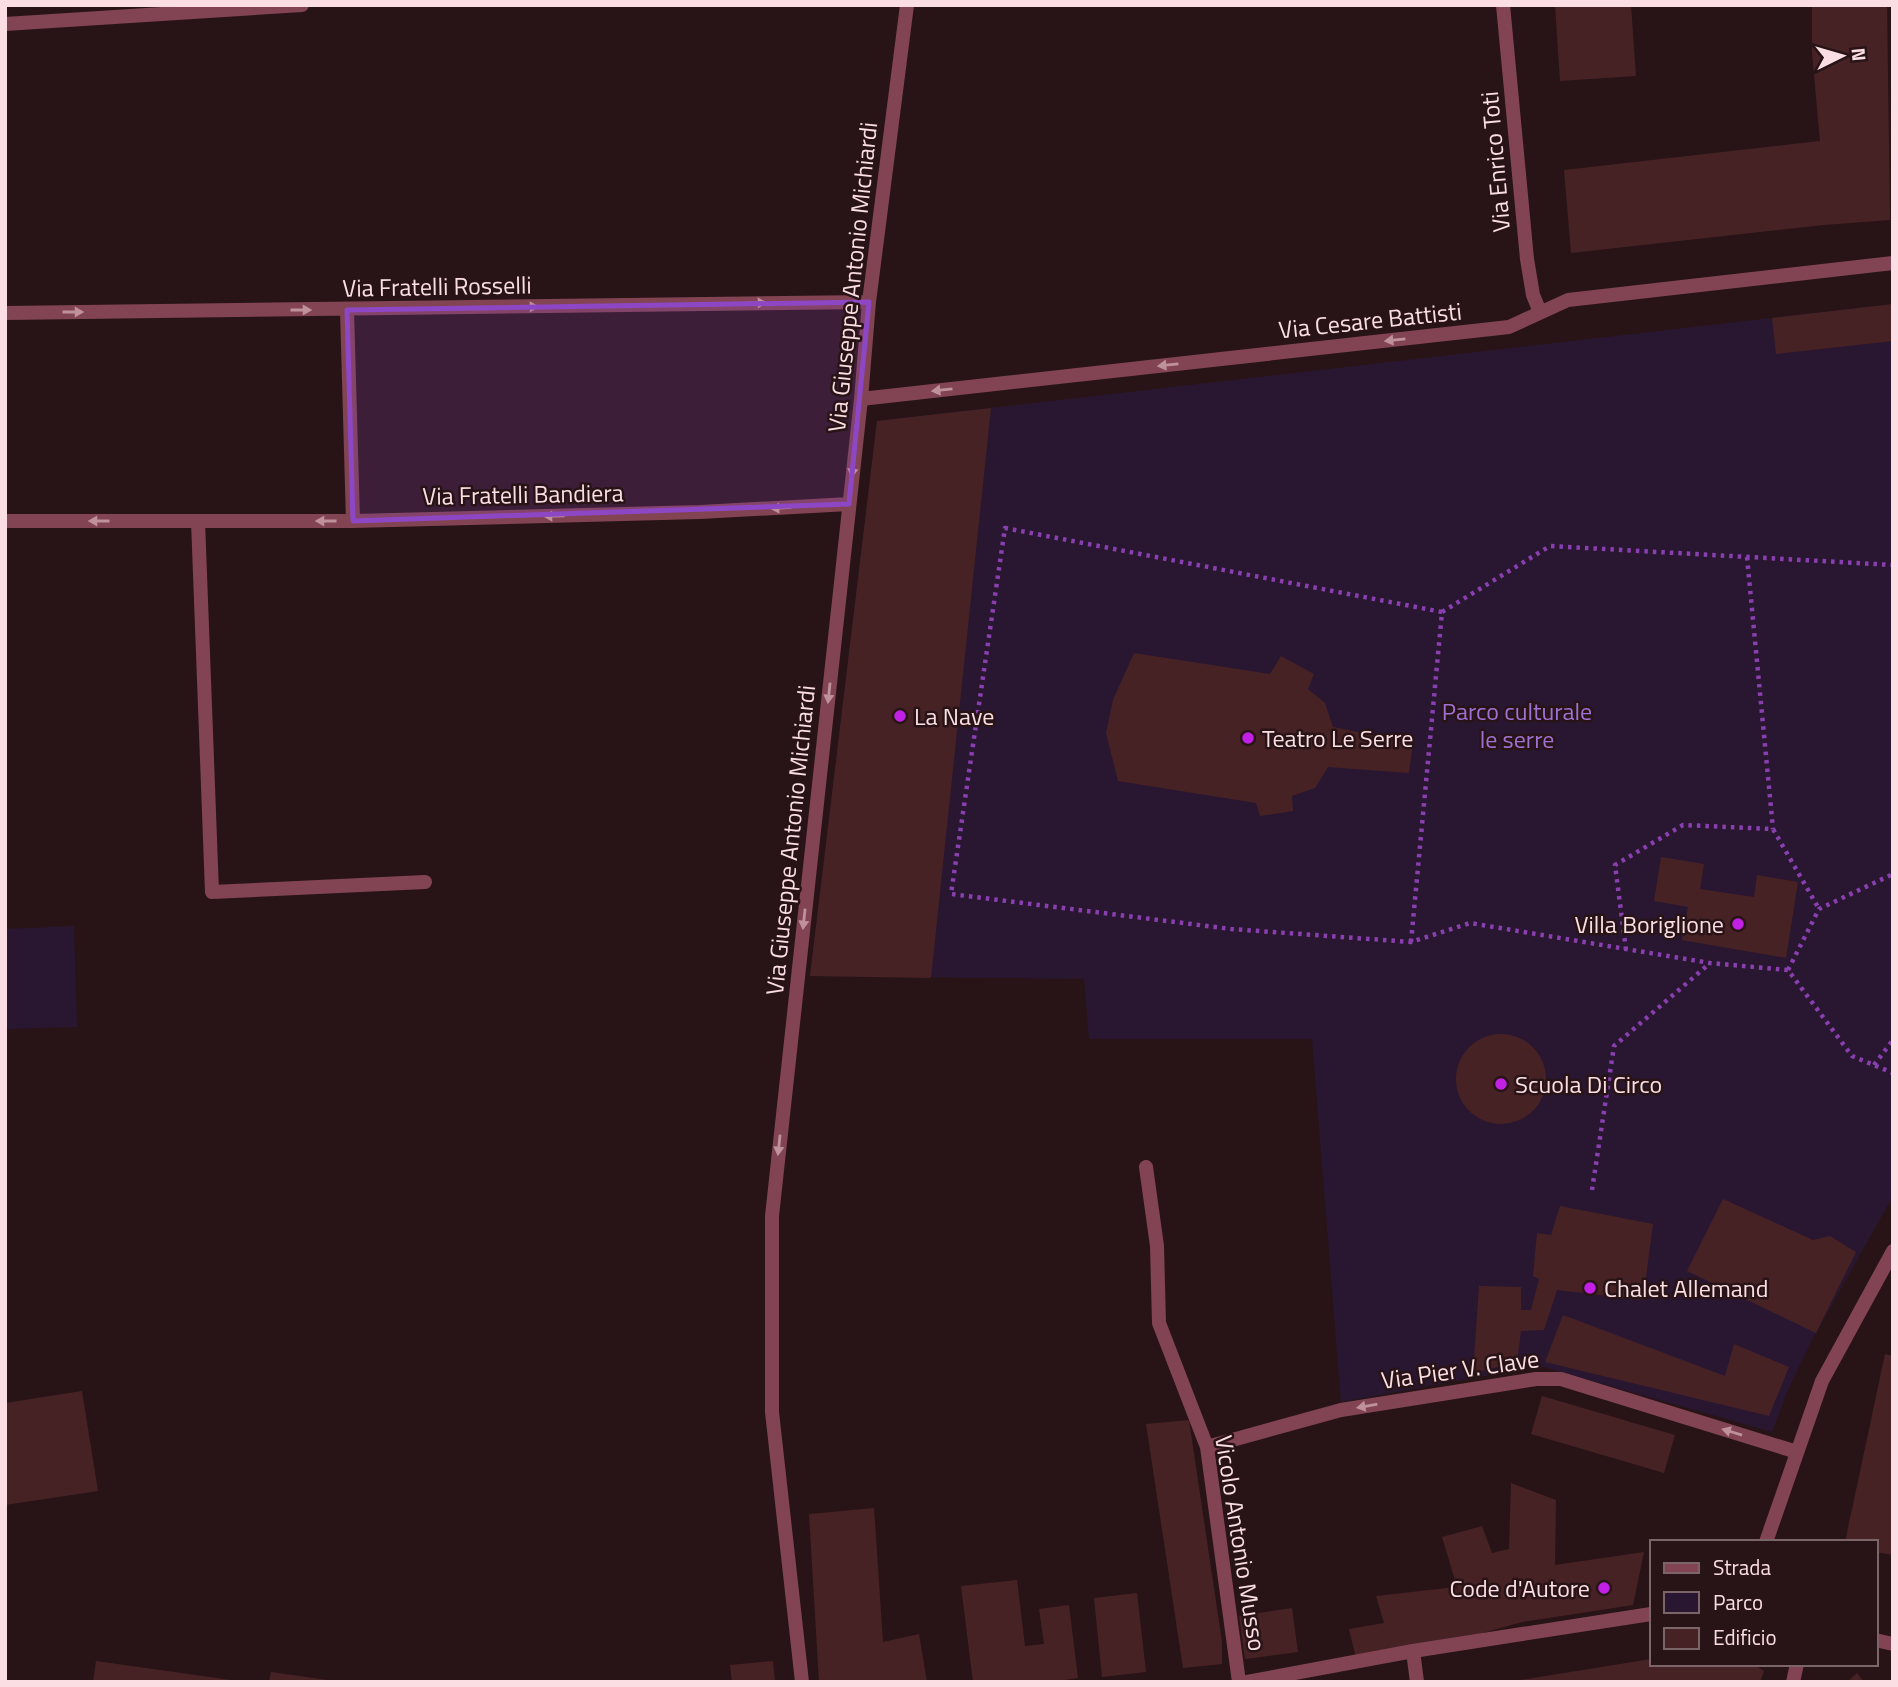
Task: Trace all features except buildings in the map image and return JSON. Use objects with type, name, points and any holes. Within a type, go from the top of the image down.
[{"type":"street","points":[[5,24],[302,5]]},
{"type":"street","name":"Via Giuseppe Antonio Michiardi","points":[[802,1682],[772,1412],[772,1216],[861,399],[869,302],[907,5]]},
{"type":"street","name":"Via Enrico Toti","points":[[1503,5],[1527,259],[1539,312]]},
{"type":"street","name":"Via Cesare Battisti","points":[[861,399],[1509,327],[1568,300],[1886,264],[1893,258]]},
{"type":"street","name":"Via Fratelli Rosselli","points":[[5,313],[869,302]]},
{"type":"street","points":[[347,310],[353,521]]},
{"type":"street","name":"Via Fratelli Bandiera","points":[[5,521],[353,521],[700,513],[849,504]]},
{"type":"street","points":[[198,521],[212,892],[425,882]]},
{"type":"street","name":"Vicolo Antonio Musso","points":[[1146,1167],[1157,1246],[1159,1323],[1208,1447],[1239,1682]]},
{"type":"street","points":[[1767,1540],[1822,1381],[1893,1251]]},
{"type":"street","name":"Via Pier V. Clave","points":[[1208,1447],[1341,1410],[1536,1379],[1561,1379],[1797,1451]]},
{"type":"street","points":[[1247,1682],[1413,1651],[1650,1614]]},
{"type":"street","points":[[1413,1651],[1417,1682]]},
{"type":"path","points":[[1893,565],[1550,546],[1442,612],[1005,528],[951,894],[1231,929],[1411,942],[1470,923],[1710,963],[1788,970],[1852,1056],[1893,1073]]},
{"type":"path","points":[[1747,557],[1773,829],[1819,909]]},
{"type":"path","points":[[1411,942],[1442,612]]},
{"type":"path","points":[[1626,950],[1615,865],[1683,825],[1773,829]]},
{"type":"path","points":[[1788,970],[1819,909],[1893,874]]},
{"type":"path","points":[[1592,1190],[1614,1046],[1710,963]]},
{"type":"path","points":[[1874,1065],[1893,1040]]},
{"type":"highlighted area","points":[[869,302],[849,504],[353,521],[347,310]]},
{"type":"green space","name":"Parco culturale le serre","points":[[1893,304],[1893,1196],[1812,1340],[1772,1432],[1540,1366],[1341,1402],[1312,1039],[1089,1039],[1084,979],[810,976],[877,421]]},
{"type":"green space","points":[[74,926],[77,1027],[5,1029],[5,929]]},
{"type":"place","name":"La Nave","points":[[900,716]]},
{"type":"place","name":"Teatro Le Serre","points":[[1248,738]]},
{"type":"place","name":"Villa Boriglione","points":[[1738,924]]},
{"type":"place","name":"Scuola Di Circo","points":[[1501,1084]]},
{"type":"place","name":"Chalet Allemand","points":[[1590,1288]]},
{"type":"place","name":"Code d'Autore","points":[[1604,1588]]}]
